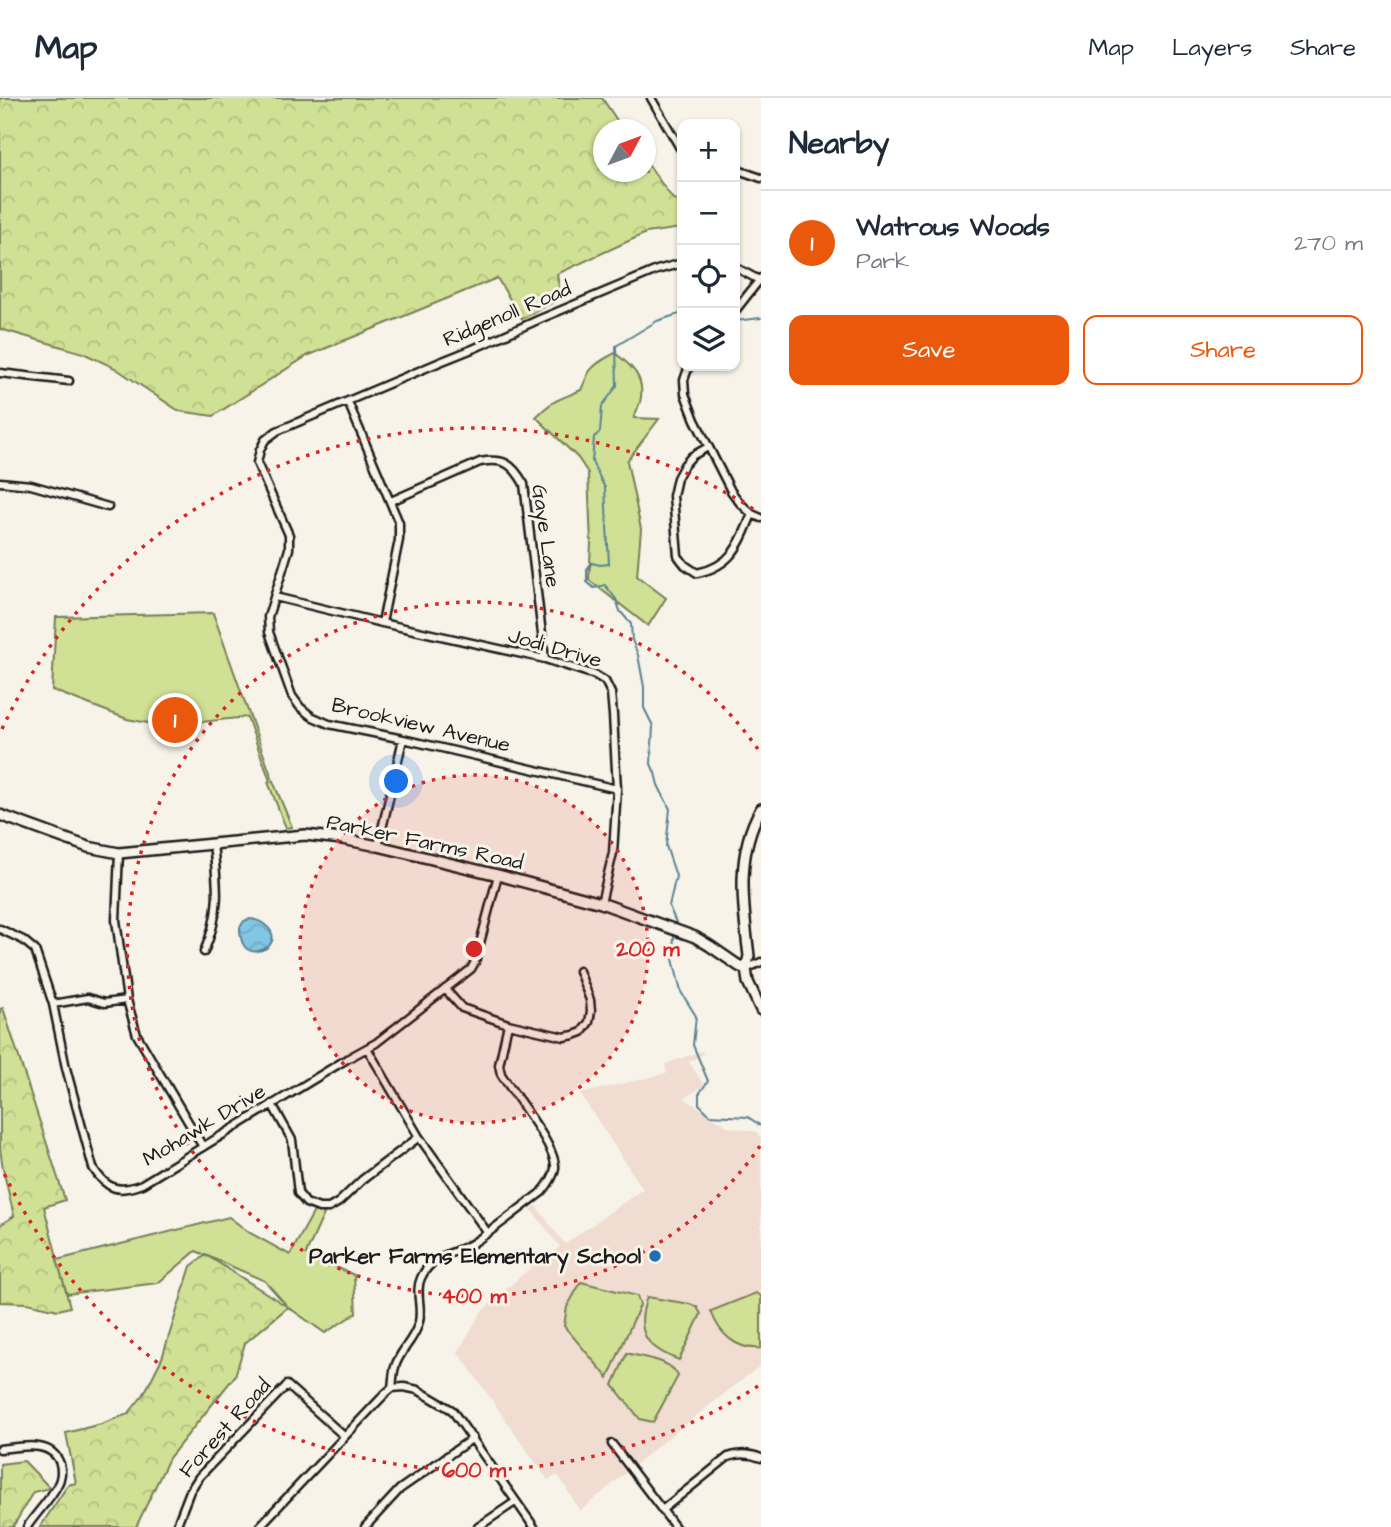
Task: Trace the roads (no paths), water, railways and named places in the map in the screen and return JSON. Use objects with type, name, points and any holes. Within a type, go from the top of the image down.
[{"type":"street","points":[[651,98],[677,143]]},
{"type":"street","points":[[740,171],[761,178]]},
{"type":"street","name":"Ridgenoll Road","points":[[348,402],[657,270],[677,264]]},
{"type":"street","points":[[737,308],[760,279],[740,269]]},
{"type":"street","points":[[687,371],[684,394],[708,447],[731,491],[752,514],[761,518]]},
{"type":"street","points":[[0,373],[69,381]]},
{"type":"street","points":[[348,402],[399,523],[399,540],[382,623]]},
{"type":"street","name":"Brookview Avenue","points":[[348,402],[277,431],[265,440],[257,463],[289,535],[289,549],[268,617],[269,632],[292,696],[311,716],[329,724],[617,789]]},
{"type":"street","points":[[708,447],[692,456],[677,478],[673,496],[678,556],[697,573],[710,571],[739,546],[752,514]]},
{"type":"street","name":"Gaye Lane","points":[[391,500],[480,461],[507,463],[516,470],[524,484],[545,659]]},
{"type":"street","points":[[0,482],[31,485],[108,507]]},
{"type":"street","name":"Jodi Drive","points":[[275,597],[545,659],[595,674],[605,681],[611,693],[617,789],[613,853],[601,903]]},
{"type":"street","points":[[378,846],[403,739]]},
{"type":"street","points":[[761,809],[752,825],[744,851],[743,873],[749,956],[746,969],[748,982],[761,1010]]},
{"type":"street","name":"Parker Farms Road","points":[[0,815],[88,847],[119,853],[305,835],[378,846],[601,903],[695,937],[746,969]]},
{"type":"street","points":[[204,953],[217,913],[218,883],[213,844]]},
{"type":"street","points":[[119,853],[116,920],[127,1000],[137,1035],[203,1147]]},
{"type":"street","name":"Mohawk Drive","points":[[0,929],[23,940],[35,950],[53,1004],[66,1068],[93,1168],[107,1185],[128,1189],[142,1184],[367,1048],[471,970],[498,875]]},
{"type":"street","points":[[746,969],[761,962]]},
{"type":"street","points":[[445,989],[462,1008],[508,1024],[564,1037],[582,1032],[592,1011],[579,971]]},
{"type":"street","points":[[53,1004],[88,998],[104,1003],[127,1000]]},
{"type":"street","points":[[259,1527],[392,1388],[395,1366],[412,1341],[419,1323],[421,1308],[418,1288],[428,1266],[437,1258],[472,1243],[548,1185],[555,1167],[550,1147],[501,1074],[499,1065],[508,1024]]},
{"type":"street","points":[[367,1048],[419,1137],[487,1232]]},
{"type":"street","points":[[272,1104],[292,1140],[298,1192],[306,1203],[319,1208],[329,1208],[339,1202],[362,1180],[419,1137]]},
{"type":"street","name":"Forest Road","points":[[176,1527],[190,1491],[199,1477],[288,1385],[344,1436]]},
{"type":"street","points":[[392,1388],[418,1390],[453,1410],[534,1527]]},
{"type":"street","points":[[365,1527],[400,1489],[473,1438]]},
{"type":"street","points":[[612,1444],[675,1527]]},
{"type":"street","points":[[0,1449],[31,1446],[46,1448],[60,1464],[58,1485],[27,1527]]},
{"type":"street","points":[[662,1510],[728,1457],[747,1454],[761,1458]]},
{"type":"street","points":[[478,1527],[516,1502]]},
{"type":"water","points":[[250,919],[264,924],[271,932],[272,941],[265,949],[253,951],[243,945],[240,927],[244,921]]},
{"type":"waterway","points":[[677,315],[657,321],[616,346],[617,386],[602,406],[600,432],[594,437],[592,462],[605,488],[609,564],[592,563],[587,569],[587,582],[594,588],[605,585],[631,624],[632,640],[638,655],[644,687],[644,708],[653,726],[651,764],[670,809],[666,846],[676,876],[669,906],[677,925]]},
{"type":"waterway","points":[[740,320],[761,318]]},
{"type":"waterway","points":[[674,934],[673,959],[681,992],[696,1016],[693,1045],[708,1081],[699,1094],[699,1104],[710,1115],[748,1117],[761,1126]]},
{"type":"place","name":"Watrous Woods","points":[[175,720]]},
{"type":"place","name":"Parker Farms Elementary School","points":[[655,1256]]}]
